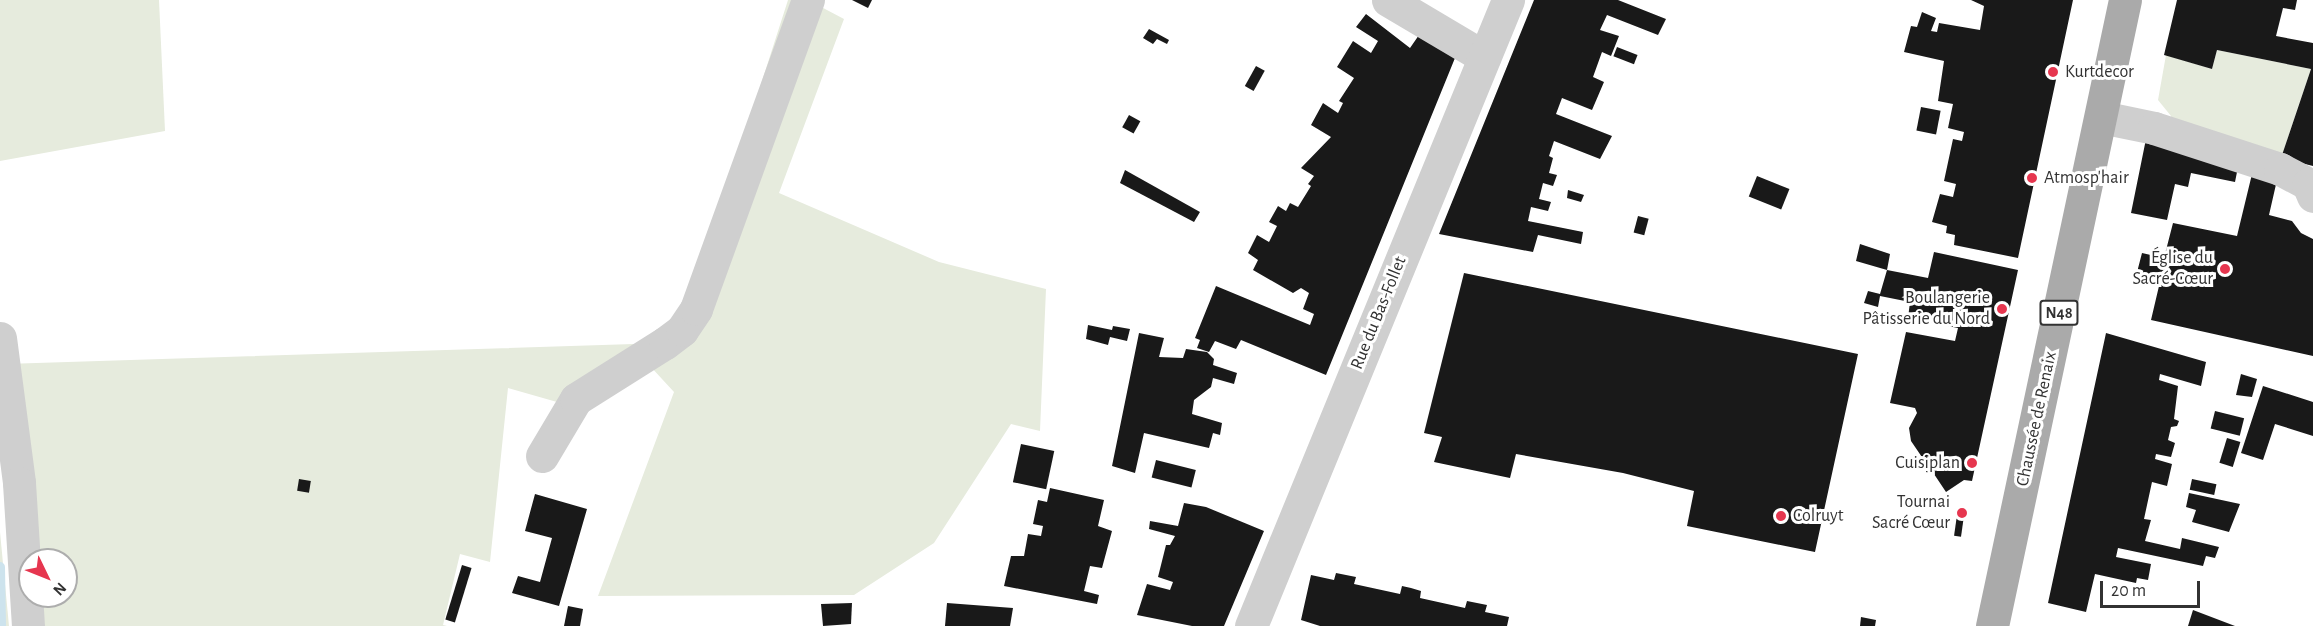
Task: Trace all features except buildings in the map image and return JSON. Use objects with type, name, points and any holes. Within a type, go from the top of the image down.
[{"type":"main road","name":"Chaussée de Renaix","points":[[1992,626],[2125,0]]},
{"type":"street","points":[[542,456],[576,399],[665,343],[682,330],[696,309],[808,0]]},
{"type":"street","points":[[1388,0],[1484,57]]},
{"type":"street","name":"Rue du Bas-Follet","points":[[1251,626],[1508,0]]},
{"type":"street","points":[[2101,117],[2154,128],[2280,169],[2308,184],[2313,196]]},
{"type":"street","points":[[0,338],[19,483],[28,626]]},
{"type":"shaded area","points":[[0,0],[159,0],[165,131],[0,161]]},
{"type":"shaded area","points":[[788,0],[808,0],[844,19],[779,193],[939,262],[1046,289],[1040,431],[1011,424],[934,543],[854,595],[598,596],[674,392],[650,366],[682,330]]},
{"type":"shaded area","points":[[2217,50],[2311,69],[2282,155],[2170,121],[2171,116],[2158,100],[2166,55],[2212,69]]},
{"type":"shaded area","points":[[665,343],[557,402],[508,388],[490,562],[460,554],[443,625],[447,626],[20,626],[19,608],[78,608],[78,548],[18,548],[18,591],[5,364]]},
{"type":"shaded area","points":[[0,532],[9,626],[0,626]]},
{"type":"waterway","points":[[0,567],[1,626]]},
{"type":"place","name":"Kurtdecor","points":[[2053,72]]},
{"type":"place","name":"Atmosp'hair","points":[[2032,178]]},
{"type":"place","name":"Église du Sacré-Cœur","points":[[2225,269]]},
{"type":"place","name":"Boulangerie Pâtisserie du Nord","points":[[2002,309]]},
{"type":"place","name":"Cuisiplan","points":[[1972,463]]},
{"type":"place","name":"Tournai Sacré Cœur","points":[[1962,513]]},
{"type":"place","name":"Colruyt","points":[[1781,516]]}]
